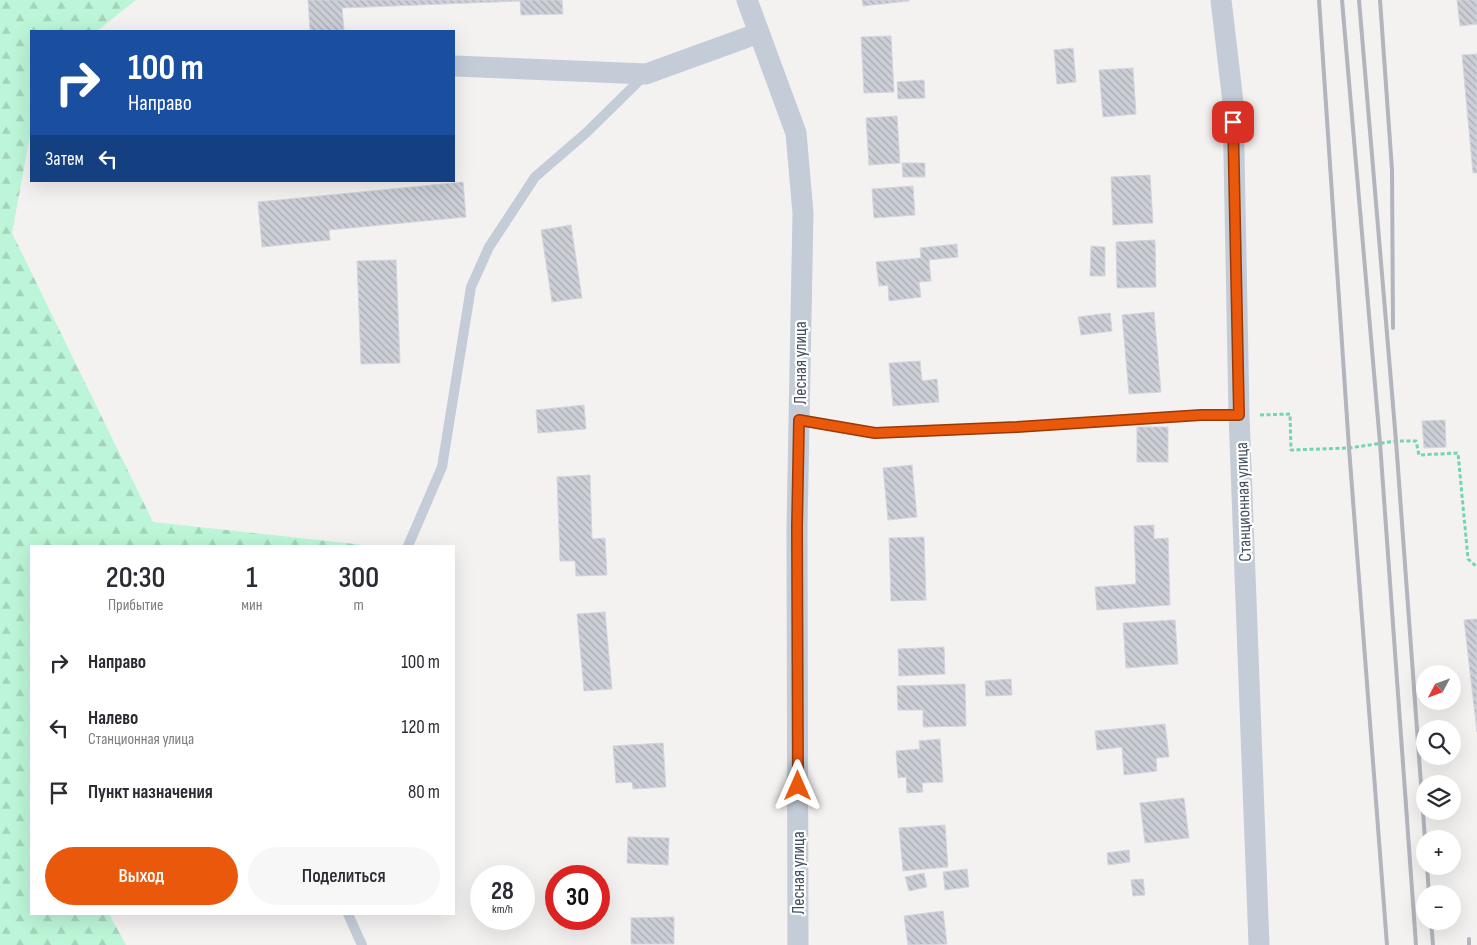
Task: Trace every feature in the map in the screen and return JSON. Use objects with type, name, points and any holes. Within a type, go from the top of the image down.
[{"type":"street","name":"Станционная улица","points":[[1221,0],[1232,102],[1239,415],[1259,945]]},
{"type":"street","name":"Лесная улица","points":[[749,1],[796,133],[803,213],[797,527],[798,945]]},
{"type":"street","points":[[455,66],[646,74],[759,33]]},
{"type":"lane","points":[[408,545],[442,467],[471,287],[489,247],[535,177],[586,133],[646,74]]},
{"type":"lane","points":[[799,420],[875,433],[1017,427],[1201,415],[1239,415]]},
{"type":"lane","points":[[349,915],[362,945]]},
{"type":"path","points":[[1239,415],[1290,414],[1291,450],[1349,448],[1396,441],[1416,441],[1419,455],[1458,454],[1468,559],[1477,567]]},
{"type":"green space","points":[[0,0],[136,0],[98,30],[30,30],[30,135],[12,233],[153,522],[364,545],[30,545],[30,915],[110,915],[126,945],[0,945]]},
{"type":"building","points":[[308,0],[562,0],[563,14],[521,15],[520,1],[342,8],[344,30],[310,30]]},
{"type":"building","points":[[862,0],[909,0],[909,1],[863,6]]},
{"type":"building","points":[[1457,0],[1477,0],[1477,24],[1460,26]]},
{"type":"building","points":[[891,36],[894,92],[864,93],[861,37]]},
{"type":"building","points":[[1073,48],[1076,82],[1057,84],[1054,50]]},
{"type":"building","points":[[1477,54],[1477,173],[1473,173],[1462,55]]},
{"type":"building","points":[[1133,68],[1136,114],[1103,117],[1099,70]]},
{"type":"building","points":[[924,80],[925,98],[898,99],[897,82]]},
{"type":"building","points":[[897,116],[900,163],[869,165],[866,118]]},
{"type":"building","points":[[902,163],[925,163],[925,177],[903,177]]},
{"type":"building","points":[[1150,175],[1153,223],[1113,225],[1111,177]]},
{"type":"building","points":[[463,182],[466,217],[329,230],[330,240],[262,247],[258,202]]},
{"type":"building","points":[[913,186],[915,215],[874,218],[872,189]]},
{"type":"building","points":[[571,225],[582,298],[552,302],[541,230]]},
{"type":"building","points":[[1155,240],[1156,287],[1117,288],[1116,242]]},
{"type":"building","points":[[957,244],[958,257],[929,260],[931,281],[919,282],[921,297],[889,301],[888,285],[879,286],[876,262],[921,258],[920,248]]},
{"type":"building","points":[[1091,246],[1105,247],[1105,276],[1090,276]]},
{"type":"building","points":[[396,260],[400,363],[361,364],[357,261]]},
{"type":"building","points":[[1154,312],[1161,392],[1129,394],[1122,315]]},
{"type":"building","points":[[1110,313],[1112,331],[1081,335],[1078,317]]},
{"type":"building","points":[[920,361],[922,381],[937,379],[939,402],[893,406],[889,363]]},
{"type":"building","points":[[584,405],[586,429],[538,433],[536,410]]},
{"type":"building","points":[[1445,420],[1446,447],[1424,448],[1422,421]]},
{"type":"building","points":[[1137,427],[1168,427],[1168,462],[1137,462]]},
{"type":"building","points":[[912,465],[917,517],[888,520],[883,468]]},
{"type":"building","points":[[590,475],[592,539],[605,538],[607,575],[576,576],[575,561],[560,561],[557,477]]},
{"type":"building","points":[[1154,525],[1154,539],[1168,538],[1170,605],[1097,610],[1095,587],[1136,584],[1134,526]]},
{"type":"building","points":[[924,537],[926,600],[891,601],[889,538]]},
{"type":"building","points":[[605,612],[612,689],[584,691],[577,614]]},
{"type":"building","points":[[1477,619],[1477,732],[1464,620]]},
{"type":"building","points":[[1175,620],[1178,664],[1126,668],[1123,623]]},
{"type":"building","points":[[944,647],[945,674],[899,676],[898,649]]},
{"type":"building","points":[[1011,679],[1012,695],[986,696],[985,681]]},
{"type":"building","points":[[965,684],[966,726],[923,727],[923,710],[898,710],[897,686]]},
{"type":"building","points":[[1165,724],[1169,757],[1156,758],[1157,771],[1124,775],[1122,747],[1097,750],[1095,731]]},
{"type":"building","points":[[940,739],[943,782],[922,783],[923,792],[907,793],[906,777],[898,778],[896,751],[920,749],[919,741]]},
{"type":"building","points":[[663,743],[666,787],[633,789],[632,782],[616,783],[613,746]]},
{"type":"building","points":[[1184,798],[1189,838],[1145,843],[1140,803]]},
{"type":"building","points":[[945,825],[948,867],[903,871],[899,828]]},
{"type":"building","points":[[628,837],[669,838],[668,865],[627,863]]},
{"type":"building","points":[[1129,850],[1130,862],[1108,865],[1107,853]]},
{"type":"building","points":[[967,869],[969,887],[945,890],[943,872]]},
{"type":"building","points":[[924,873],[927,887],[909,891],[905,877]]},
{"type":"building","points":[[1143,879],[1145,895],[1133,896],[1131,880]]},
{"type":"building","points":[[943,911],[947,944],[908,945],[904,916]]},
{"type":"building","points":[[674,917],[674,944],[631,944],[631,918]]},
{"type":"railway","points":[[1319,0],[1349,448],[1387,945]]},
{"type":"railway","points":[[1342,0],[1380,443],[1416,945]]},
{"type":"railway","points":[[1359,0],[1396,441],[1424,830]]},
{"type":"railway","points":[[1380,0],[1392,170],[1393,328]]},
{"type":"railway","points":[[1428,875],[1428,885]]},
{"type":"railway","points":[[1432,930],[1433,945]]},
{"type":"railway","points":[[1469,939],[1469,945]]},
{"type":"route","points":[[798,786],[797,527],[799,420],[875,433],[1017,427],[1201,415],[1239,415],[1233,122]]}]
